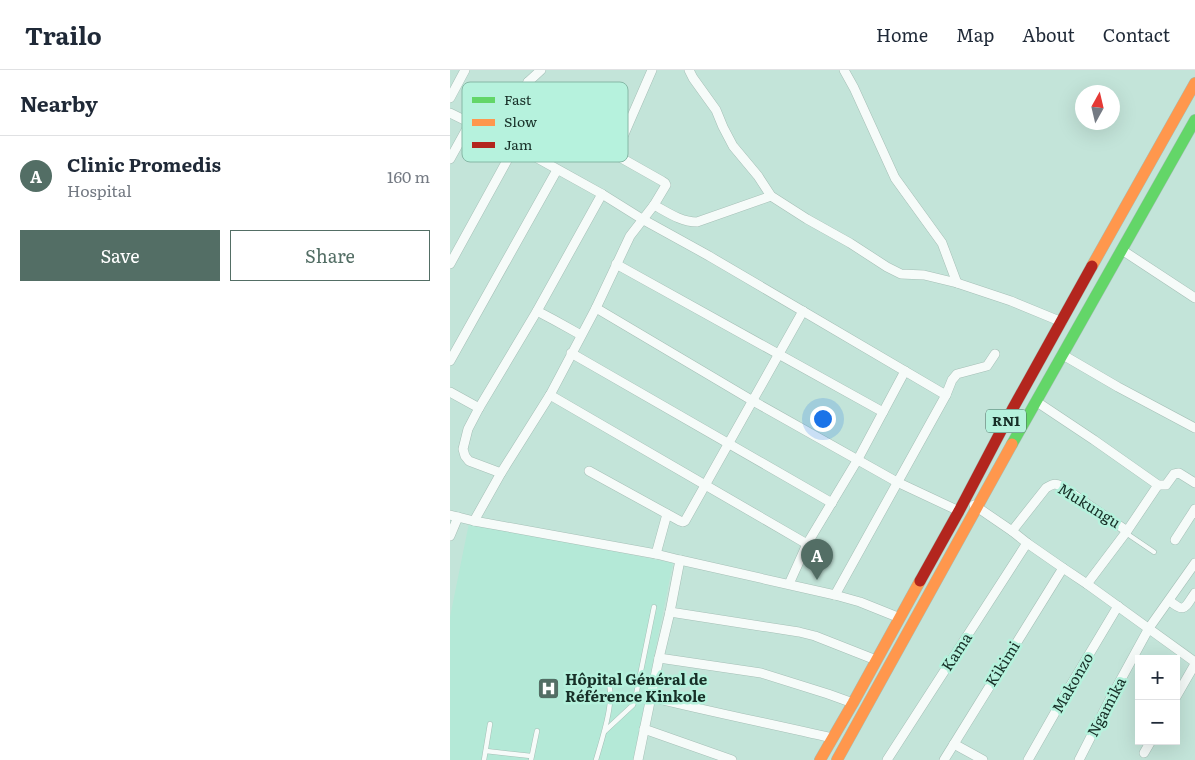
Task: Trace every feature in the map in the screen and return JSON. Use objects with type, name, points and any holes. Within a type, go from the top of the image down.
[{"type":"highway","name":"RN1","points":[[820,760],[959,511],[1012,410],[1195,83]]},
{"type":"highway","name":"RN1","points":[[838,760],[977,507],[1195,120]]},
{"type":"street","points":[[450,98],[465,70]]},
{"type":"street","points":[[528,82],[541,70]]},
{"type":"street","points":[[628,127],[652,70]]},
{"type":"street","points":[[689,70],[692,78],[716,110],[733,146],[758,176],[771,196],[901,274],[924,276],[957,283],[1011,301],[1062,322]]},
{"type":"street","points":[[844,70],[896,178],[942,243],[957,283]]},
{"type":"street","points":[[450,113],[462,119]]},
{"type":"street","points":[[450,159],[462,137]]},
{"type":"street","points":[[450,264],[506,162]]},
{"type":"street","points":[[543,162],[710,256],[946,395]]},
{"type":"street","points":[[474,521],[501,473],[550,395],[596,308],[630,236],[665,188],[665,183],[628,162]]},
{"type":"street","points":[[450,362],[557,170]]},
{"type":"street","points":[[501,473],[469,462],[463,449],[468,429],[478,408],[536,311],[602,194]]},
{"type":"street","points":[[654,205],[688,222],[697,222],[771,196]]},
{"type":"street","points":[[1122,250],[1195,298]]},
{"type":"street","points":[[616,264],[883,412]]},
{"type":"street","points":[[596,308],[753,401],[897,482],[959,511]]},
{"type":"street","points":[[536,311],[581,335]]},
{"type":"street","points":[[589,471],[680,521],[685,521],[803,311]]},
{"type":"street","points":[[571,353],[832,503]]},
{"type":"street","points":[[835,595],[946,395],[952,380],[957,374],[987,366],[994,354]]},
{"type":"street","points":[[1063,354],[1118,387],[1195,428]]},
{"type":"street","points":[[789,584],[807,544],[858,459],[905,371]]},
{"type":"street","points":[[450,392],[478,408]]},
{"type":"street","points":[[550,395],[807,544]]},
{"type":"street","points":[[1037,402],[1158,485],[1166,484],[1174,474],[1178,473],[1195,483]]},
{"type":"street","name":"Mukungu","points":[[1012,531],[1046,488],[1056,484],[1127,532]]},
{"type":"street","points":[[1087,584],[1127,532],[1158,485]]},
{"type":"street","points":[[965,500],[1150,628],[1195,663],[1180,690]]},
{"type":"street","points":[[1175,540],[1195,509]]},
{"type":"street","points":[[656,554],[667,514]]},
{"type":"street","points":[[450,536],[454,516],[656,554],[789,584],[860,602],[900,618]]},
{"type":"street","name":"Kama","points":[[887,760],[1027,543]]},
{"type":"street","points":[[638,760],[680,560]]},
{"type":"street","name":"Ngamika","points":[[1078,760],[1150,628],[1195,563]]},
{"type":"street","name":"Kikimi","points":[[944,760],[1063,568]]},
{"type":"street","points":[[1170,601],[1178,608],[1183,608],[1195,593]]},
{"type":"street","name":"Makonzo","points":[[1028,760],[1118,606]]},
{"type":"street","points":[[670,612],[815,636],[876,660]]},
{"type":"street","points":[[659,658],[761,674],[853,703]]},
{"type":"street","points":[[650,697],[708,712],[832,738]]},
{"type":"street","points":[[644,729],[732,760]]},
{"type":"street","points":[[954,744],[983,760]]},
{"type":"street","points":[[1144,753],[1149,745]]},
{"type":"lane","points":[[1127,532],[1154,552]]},
{"type":"lane","points":[[605,731],[636,700],[654,607]]},
{"type":"lane","points":[[574,676],[602,680],[608,682],[610,687],[611,692],[605,731],[596,760]]},
{"type":"lane","points":[[484,760],[490,724]]},
{"type":"lane","points":[[486,751],[531,758],[536,731]]},
{"type":"shaded area","name":"Hôpital Général de Référence Kinkole","points":[[469,523],[673,563],[633,760],[450,760],[450,617]]},
{"type":"traffic: fast","points":[[1012,444],[1195,120]]},
{"type":"traffic: slow","points":[[1092,266],[1195,83]]},
{"type":"traffic: slow","points":[[837,760],[1012,444]]},
{"type":"traffic: slow","points":[[820,760],[920,581]]},
{"type":"traffic: jam","points":[[920,581],[1092,266]]},
{"type":"place","name":"Clinic Promedis","points":[[817,580]]},
{"type":"place","name":"Hôpital Général de Référence Kinkole","points":[[549,689]]}]
